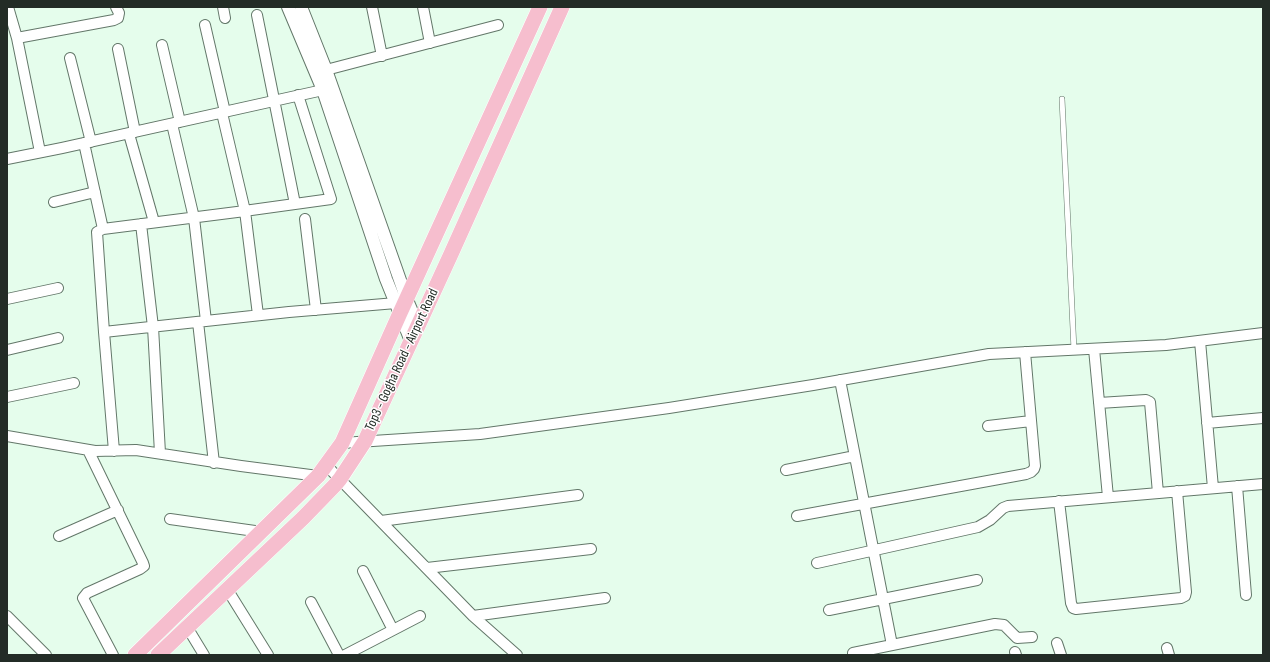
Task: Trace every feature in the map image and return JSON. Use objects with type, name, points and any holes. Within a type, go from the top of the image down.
[{"type":"main road","points":[[135,655],[262,532],[322,470],[342,443],[401,305],[540,7]]},
{"type":"main road","name":"Top3 - Gogha Road - Airport Road","points":[[158,655],[303,518],[340,479],[365,441],[562,7]]},
{"type":"street","points":[[8,7],[17,38],[40,152]]},
{"type":"street","points":[[17,38],[114,20],[118,18],[116,7]]},
{"type":"street","points":[[223,7],[225,18]]},
{"type":"street","points":[[288,7],[323,90],[356,191],[401,305],[418,326]]},
{"type":"street","points":[[302,7],[326,70],[401,305],[411,341]]},
{"type":"street","points":[[372,7],[382,56]]},
{"type":"street","points":[[423,7],[430,43]]},
{"type":"street","points":[[257,15],[295,204]]},
{"type":"street","points":[[205,25],[245,211],[258,315]]},
{"type":"street","points":[[326,70],[498,25]]},
{"type":"street","points":[[162,45],[194,218],[214,463]]},
{"type":"street","points":[[118,49],[132,133],[154,222]]},
{"type":"street","points":[[70,58],[88,143],[95,192],[103,228]]},
{"type":"street","points":[[7,159],[88,143],[323,90]]},
{"type":"street","points":[[114,451],[97,232],[103,228],[194,218],[331,199],[298,95]]},
{"type":"street","points":[[54,202],[95,192]]},
{"type":"street","points":[[305,219],[316,310]]},
{"type":"street","points":[[142,224],[153,327],[160,454]]},
{"type":"street","points":[[7,299],[58,288]]},
{"type":"street","points":[[104,332],[258,315],[401,305]]},
{"type":"street","points":[[342,443],[480,434],[669,408],[989,354],[1166,345],[1263,333]]},
{"type":"street","points":[[7,350],[58,338]]},
{"type":"street","points":[[1200,341],[1213,488]]},
{"type":"street","points":[[1094,348],[1108,497]]},
{"type":"street","points":[[797,516],[1026,474],[1034,470],[1035,466],[1025,352]]},
{"type":"street","points":[[840,380],[892,645]]},
{"type":"street","points":[[7,397],[74,383]]},
{"type":"street","points":[[1099,403],[1146,400],[1150,402],[1158,493]]},
{"type":"street","points":[[1207,422],[1263,418]]},
{"type":"street","points":[[988,426],[1031,421]]},
{"type":"street","points":[[7,436],[88,450],[136,450],[214,463],[322,470],[340,479],[473,616],[517,655]]},
{"type":"street","points":[[88,450],[144,566],[87,593],[83,598],[113,655]]},
{"type":"street","points":[[786,470],[855,456]]},
{"type":"street","points":[[817,562],[874,551],[978,527],[990,520],[1002,508],[1008,506],[1263,484]]},
{"type":"street","points":[[1237,486],[1246,595]]},
{"type":"street","points":[[1059,501],[1071,603],[1073,608],[1076,609],[1181,598],[1185,596],[1186,592],[1177,491]]},
{"type":"street","points":[[381,521],[578,495]]},
{"type":"street","points":[[59,536],[118,510]]},
{"type":"street","points":[[170,519],[262,532]]},
{"type":"street","points":[[427,568],[591,549]]},
{"type":"street","points":[[363,571],[393,630]]},
{"type":"street","points":[[829,610],[977,580]]},
{"type":"street","points":[[227,589],[268,655]]},
{"type":"street","points":[[473,616],[605,598]]},
{"type":"street","points":[[311,602],[339,655]]},
{"type":"street","points":[[7,616],[46,655]]},
{"type":"street","points":[[345,655],[420,616]]},
{"type":"street","points":[[853,652],[995,624],[1004,626],[1017,638],[1032,637]]},
{"type":"street","points":[[187,627],[204,655]]},
{"type":"street","points":[[1057,643],[1061,655]]},
{"type":"lane","points":[[1062,99],[1074,350]]}]
